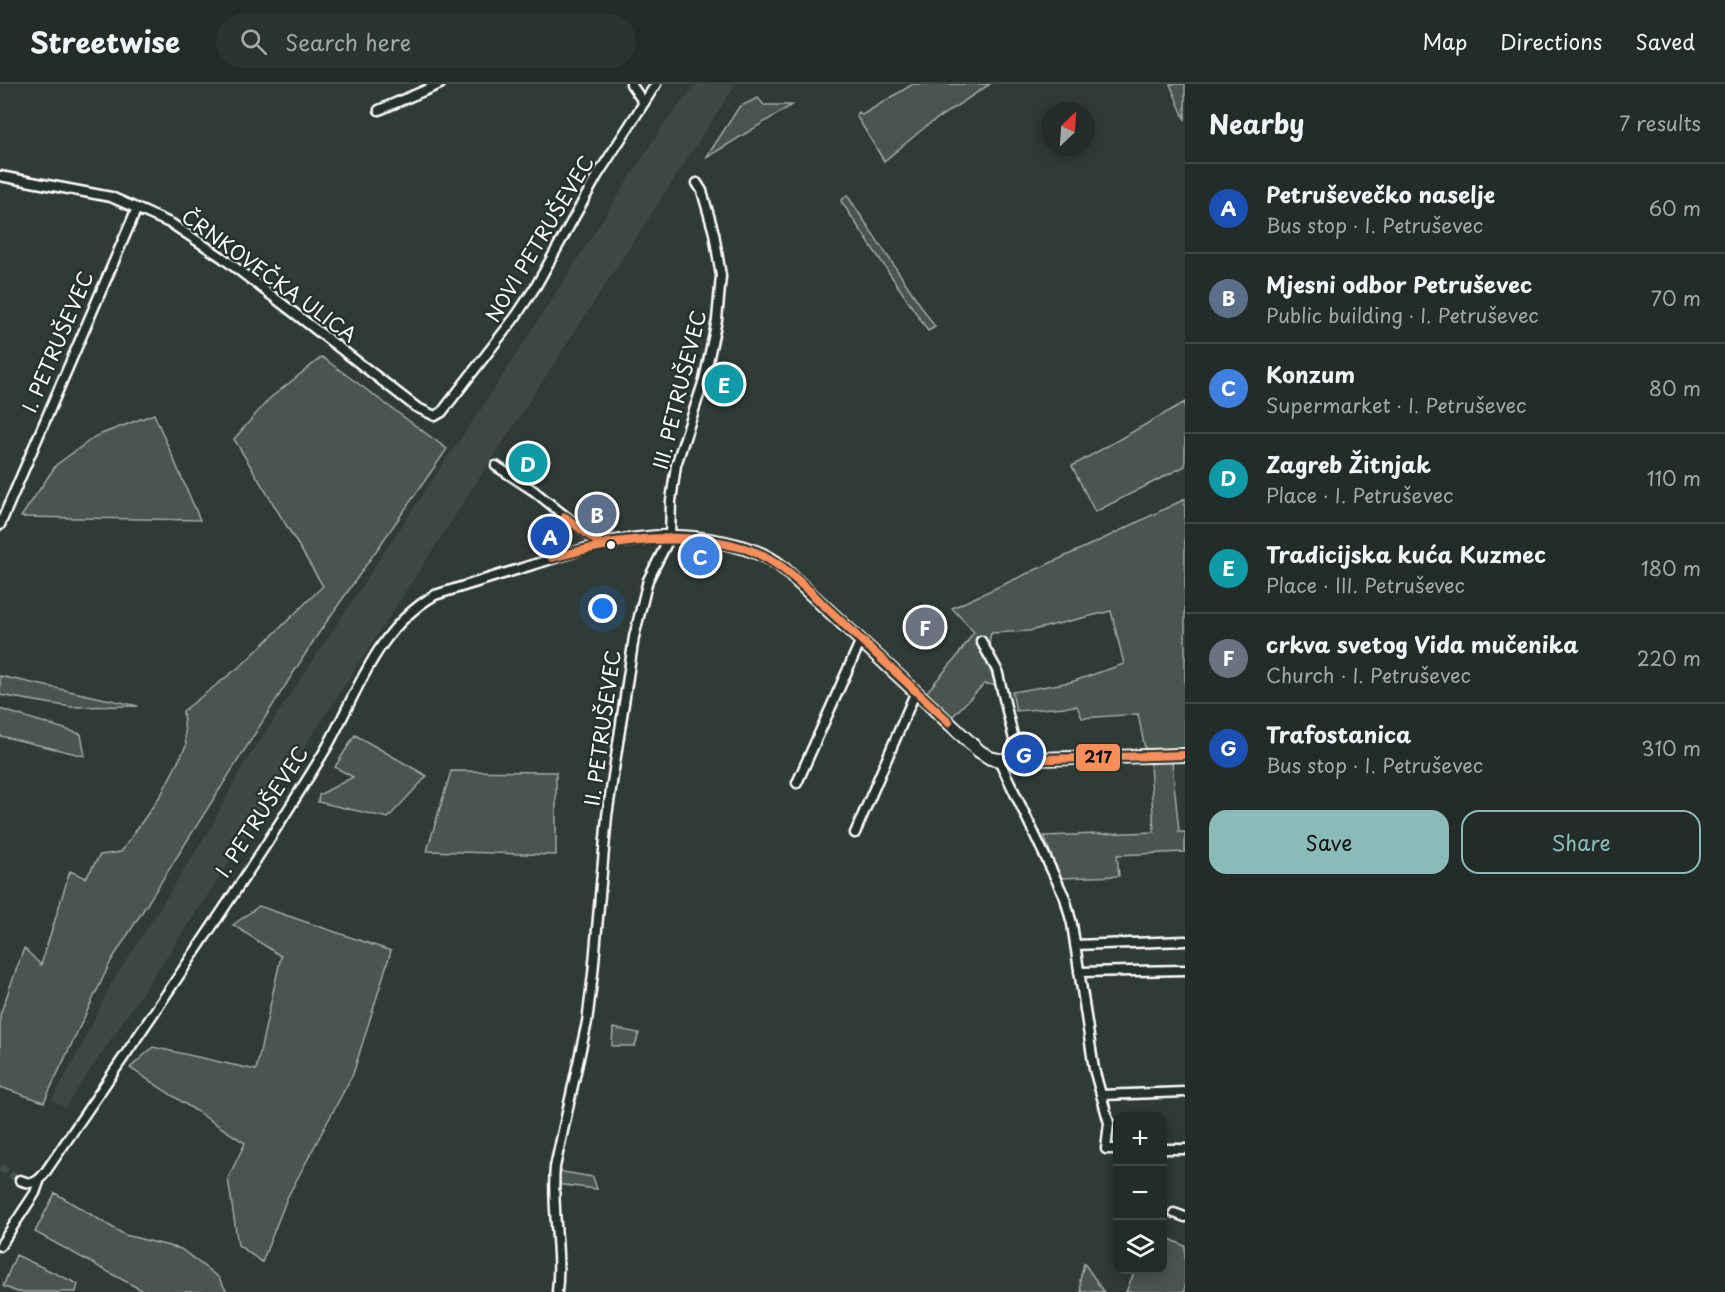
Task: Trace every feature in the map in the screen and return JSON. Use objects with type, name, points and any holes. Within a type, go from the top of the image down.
[{"type":"street","points":[[379,110],[440,84]]},
{"type":"street","points":[[631,84],[644,103]]},
{"type":"street","name":"NOVI PETRUŠEVEC","points":[[435,416],[442,412],[516,316],[536,286],[597,176],[656,84]]},
{"type":"street","name":"ČRNKOVEČKA ULICA","points":[[0,176],[111,197],[172,224],[223,258],[416,406],[435,416]]},
{"type":"street","name":"III. PETRUŠEVEC","points":[[670,537],[671,501],[676,465],[704,380],[721,294],[717,248],[702,191],[697,183]]},
{"type":"street","name":"I. PETRUŠEVEC","points":[[0,525],[137,208]]},
{"type":"street","points":[[496,466],[534,491],[600,544]]},
{"type":"street","name":"I. PETRUŠEVEC","points":[[0,1246],[35,1193],[40,1179],[267,843],[327,746],[371,661],[395,626],[421,603],[435,595],[600,544],[670,537],[728,544],[767,557],[782,567],[979,751],[990,758],[1019,760],[1185,755]]},
{"type":"street","name":"II. PETRUŠEVEC","points":[[557,1292],[559,1261],[553,1183],[586,1022],[593,974],[607,816],[634,637],[648,580],[670,537]]},
{"type":"street","points":[[797,783],[861,640]]},
{"type":"street","points":[[981,641],[997,670],[1019,760]]},
{"type":"street","points":[[855,833],[916,691]]},
{"type":"street","points":[[999,760],[1065,898],[1072,924],[1094,1069],[1109,1123],[1106,1149],[1113,1149]]},
{"type":"street","points":[[1075,945],[1185,941]]},
{"type":"street","points":[[1079,972],[1185,970]]},
{"type":"street","points":[[1101,1095],[1185,1092]]},
{"type":"street","points":[[1167,1149],[1185,1149]]},
{"type":"street","points":[[20,1180],[30,1184],[40,1179]]},
{"type":"street","points":[[1174,1213],[1185,1217]]},
{"type":"shaded area","points":[[696,84],[736,84],[214,886],[65,1108],[52,1100],[79,1051],[110,986],[210,829],[239,772],[485,403],[664,124]]},
{"type":"shaded area","points":[[913,84],[990,84],[929,124],[884,161],[856,115],[859,112],[862,115]]},
{"type":"shaded area","points":[[1170,84],[1185,84],[1185,120]]},
{"type":"shaded area","points":[[758,98],[764,105],[792,105],[706,158],[739,107]]},
{"type":"shaded area","points":[[847,195],[935,327],[928,331],[841,201]]},
{"type":"shaded area","points":[[322,357],[447,449],[316,637],[111,961],[44,1102],[0,1087],[0,1015],[24,948],[41,965],[70,871],[86,878],[100,855],[121,852],[162,793],[186,746],[183,711],[243,664],[323,586],[234,439],[269,399]]},
{"type":"shaded area","points":[[1185,402],[1185,466],[1095,512],[1072,466]]},
{"type":"shaded area","points":[[154,414],[200,520],[21,517],[56,465],[96,436]]},
{"type":"shaded area","points":[[1185,499],[1185,748],[1145,749],[1138,714],[1082,718],[1077,706],[1016,711],[1012,692],[1071,682],[1124,664],[1111,611],[1029,631],[991,633],[988,659],[996,685],[984,684],[951,718],[925,694],[956,658],[974,632],[952,608]]},
{"type":"shaded area","points":[[0,676],[138,706],[71,707],[0,695]]},
{"type":"shaded area","points":[[0,709],[81,734],[85,756],[0,736]]},
{"type":"shaded area","points":[[355,735],[427,776],[388,818],[318,802],[319,795],[353,777],[335,767]]},
{"type":"shaded area","points":[[1172,762],[1179,832],[1185,832],[1185,852],[1117,855],[1119,876],[1060,878],[1044,836],[1154,832],[1150,763]]},
{"type":"shaded area","points":[[451,771],[556,772],[556,855],[427,851]]},
{"type":"shaded area","points":[[259,906],[391,951],[353,1074],[287,1198],[262,1262],[238,1245],[228,1178],[245,1143],[130,1068],[153,1047],[256,1070],[281,956],[233,925]]},
{"type":"shaded area","points":[[613,1028],[639,1033],[635,1046],[612,1046]]},
{"type":"shaded area","points":[[557,1171],[593,1177],[597,1189],[556,1184]]},
{"type":"shaded area","points":[[55,1193],[125,1235],[181,1249],[219,1278],[227,1292],[145,1292],[35,1232]]},
{"type":"shaded area","points":[[1167,1238],[1185,1246],[1185,1292],[1126,1292],[1133,1274],[1167,1274]]},
{"type":"shaded area","points":[[16,1255],[78,1284],[76,1292],[17,1292],[3,1286]]},
{"type":"shaded area","points":[[1084,1263],[1104,1292],[1081,1292],[1080,1280]]},
{"type":"tunnel","points":[[0,1167],[20,1180]]},
{"type":"transit line","name":"217","points":[[565,517],[600,544],[636,540],[690,538],[726,543],[744,548],[696,540],[648,540],[600,547],[552,558],[553,541],[565,517]]},
{"type":"transit line","name":"217","points":[[744,548],[780,565],[829,610]]},
{"type":"transit line","name":"217","points":[[744,548],[779,566],[829,610]]},
{"type":"transit line","name":"217","points":[[829,610],[949,722]]},
{"type":"transit line","name":"217","points":[[829,610],[949,722]]},
{"type":"transit line","name":"217","points":[[1185,755],[1019,760],[1008,760],[1185,755]]},
{"type":"place","name":"Tradicijska kuća Kuzmec","points":[[724,384]]},
{"type":"place","name":"Zagreb Žitnjak","points":[[528,463]]},
{"type":"place","name":"Mjesni odbor Petruševec","points":[[597,514]]},
{"type":"place","name":"Petruševečko naselje","points":[[550,536]]},
{"type":"place","name":"Konzum","points":[[700,556]]},
{"type":"place","name":"crkva svetog Vida mučenika","points":[[925,627]]},
{"type":"place","name":"Trafostanica","points":[[1024,754]]}]
